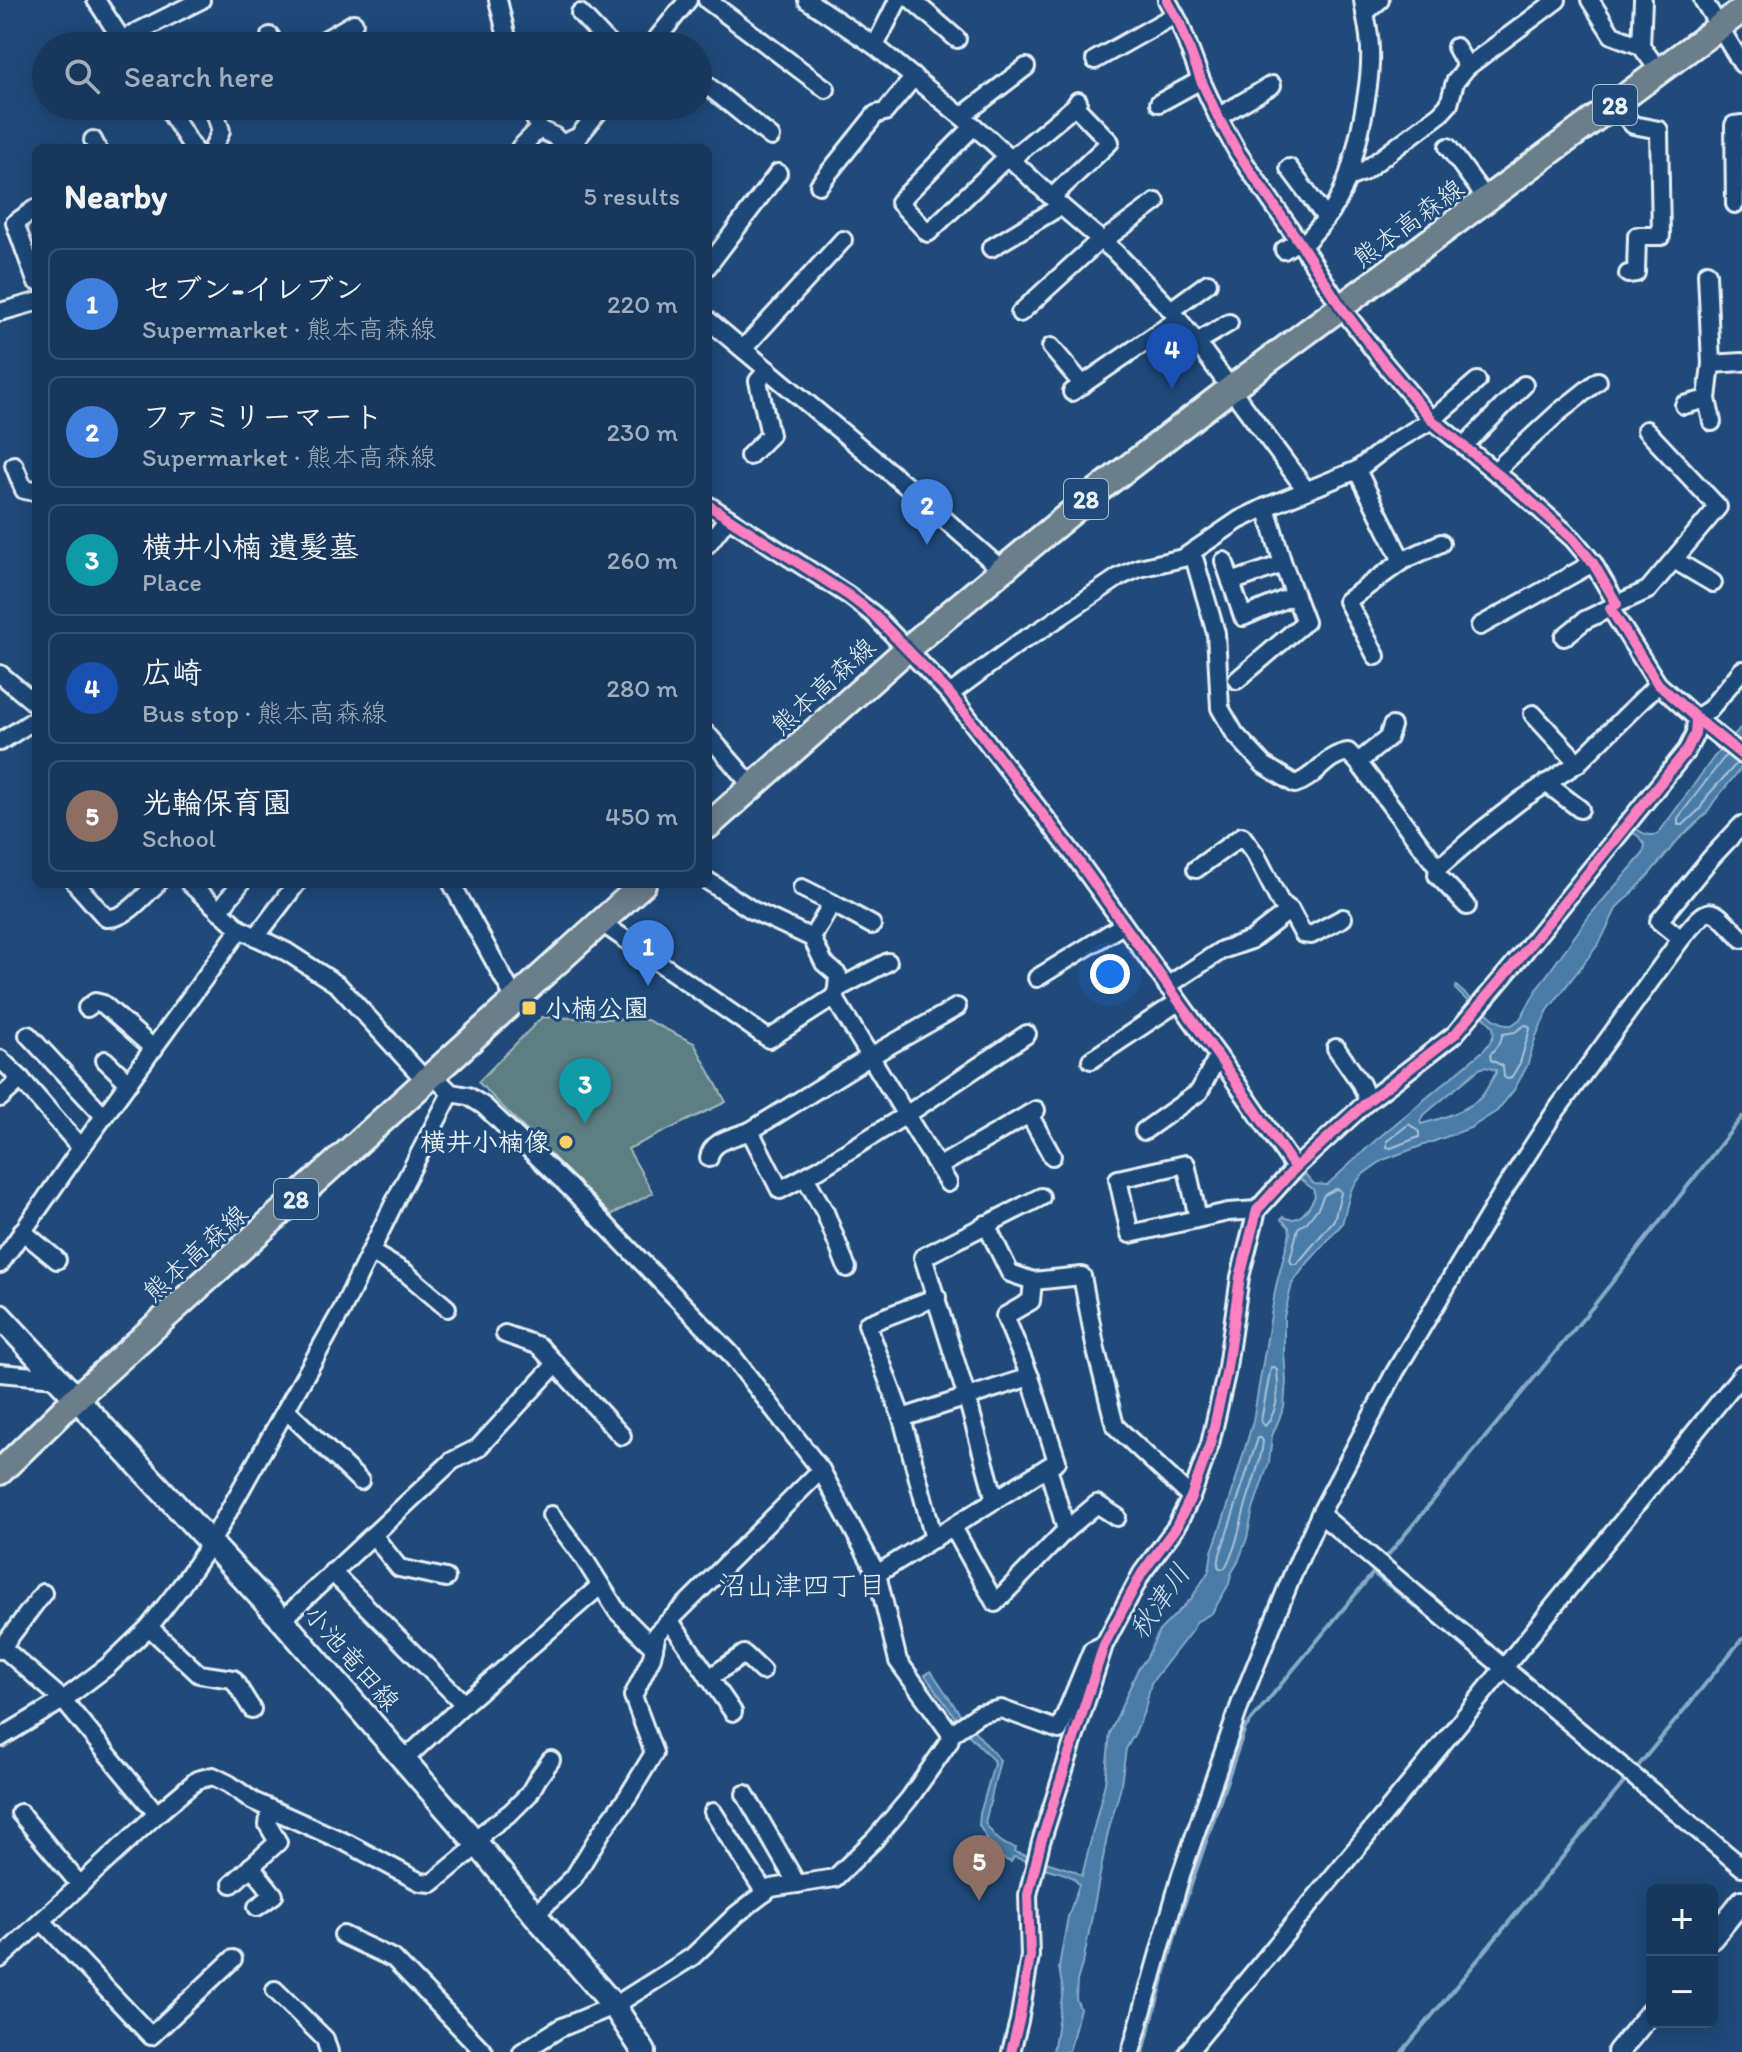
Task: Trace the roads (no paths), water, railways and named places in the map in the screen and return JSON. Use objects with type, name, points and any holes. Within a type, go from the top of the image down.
[{"type":"main road","name":"熊本高森線","points":[[712,823],[906,650],[1106,483],[1742,10]]},
{"type":"main road","name":"熊本高森線","points":[[0,1472],[76,1398],[639,888]]},
{"type":"main road","name":"小池竜田線","points":[[0,1316],[282,1620],[614,2006],[644,2052]]},
{"type":"street","points":[[96,0],[116,32]]},
{"type":"street","points":[[143,32],[201,0]]},
{"type":"street","points":[[498,0],[506,32]]},
{"type":"street","points":[[664,32],[688,0]]},
{"type":"street","points":[[707,0],[826,89]]},
{"type":"street","points":[[807,0],[914,77],[1102,240],[1197,342],[1306,490]]},
{"type":"street","points":[[875,46],[898,0]]},
{"type":"street","points":[[912,0],[957,39]]},
{"type":"street","points":[[1295,245],[1326,218],[1337,203],[1348,178],[1371,65],[1364,6],[1380,0]]},
{"type":"street","points":[[1348,178],[1363,172],[1440,114],[1449,104],[1455,82],[1467,67],[1557,0]]},
{"type":"street","points":[[1590,0],[1612,35],[1641,46],[1660,72]]},
{"type":"street","points":[[1641,46],[1643,0]]},
{"type":"street","points":[[1703,0],[1742,64]]},
{"type":"street","points":[[1095,60],[1171,7],[1201,80],[1238,153],[1295,245],[1341,307],[1432,420],[1573,539],[1593,563],[1658,684],[1742,755]]},
{"type":"street","points":[[580,13],[598,32]]},
{"type":"street","points":[[338,32],[354,23]]},
{"type":"street","points":[[1456,47],[1467,67]]},
{"type":"street","points":[[991,248],[1057,202],[1110,142],[1076,104],[1010,158],[928,233],[899,202],[968,121],[1026,67]]},
{"type":"street","points":[[819,185],[876,114],[885,112],[914,77]]},
{"type":"street","points":[[1159,103],[1201,80]]},
{"type":"street","points":[[1218,117],[1272,85]]},
{"type":"street","points":[[712,89],[771,137]]},
{"type":"street","points":[[1615,105],[1633,125],[1659,130],[1661,236],[1637,236],[1636,273],[1628,274]]},
{"type":"street","points":[[173,120],[185,144]]},
{"type":"street","points":[[215,144],[221,131],[217,120]]},
{"type":"street","points":[[535,120],[539,129],[554,136],[561,144]]},
{"type":"street","points":[[566,144],[578,137],[592,120]]},
{"type":"street","points":[[1735,204],[1734,125],[1742,124]]},
{"type":"street","points":[[524,144],[539,129]]},
{"type":"street","points":[[1448,147],[1487,200]]},
{"type":"street","points":[[1289,168],[1326,218]]},
{"type":"street","points":[[712,261],[778,173]]},
{"type":"street","points":[[1020,313],[1102,240],[1156,202]]},
{"type":"street","points":[[32,211],[15,223],[32,270]]},
{"type":"street","points":[[743,349],[843,240]]},
{"type":"street","points":[[1707,273],[1711,364],[1707,399],[1712,422]]},
{"type":"street","points":[[1051,347],[1078,389],[1174,315],[1208,283]]},
{"type":"street","points":[[0,312],[32,303]]},
{"type":"street","points":[[712,323],[1001,569]]},
{"type":"street","points":[[1197,342],[1229,323]]},
{"type":"street","points":[[1711,364],[1742,362]]},
{"type":"street","points":[[749,456],[770,435],[758,381],[768,370]]},
{"type":"street","points":[[950,694],[1020,642],[1129,571],[1175,561],[1191,554],[1239,520],[1357,470],[1392,443],[1432,420],[1477,381]]},
{"type":"street","points":[[1495,471],[1598,381]]},
{"type":"street","points":[[1464,446],[1524,385]]},
{"type":"street","points":[[1684,405],[1707,399]]},
{"type":"street","points":[[1564,637],[1585,620],[1648,590],[1718,507],[1646,430]]},
{"type":"street","points":[[13,466],[24,490],[32,490]]},
{"type":"street","points":[[1357,470],[1402,561]]},
{"type":"street","points":[[1237,680],[1305,622],[1266,507]]},
{"type":"street","points":[[712,508],[873,614],[950,694],[1074,855],[1295,1168]]},
{"type":"street","points":[[712,539],[728,518]]},
{"type":"street","points":[[1376,656],[1347,601],[1402,561],[1441,543]]},
{"type":"street","points":[[1191,554],[1216,633],[1220,708],[1235,734],[1270,770],[1295,784],[1305,780],[1336,754],[1348,752],[1438,868]]},
{"type":"street","points":[[1674,560],[1713,583]]},
{"type":"street","points":[[1224,561],[1243,617],[1295,595]]},
{"type":"street","points":[[1480,626],[1593,563]]},
{"type":"street","points":[[1231,582],[1283,564]]},
{"type":"street","points":[[1696,718],[1710,709],[1742,670]]},
{"type":"street","points":[[0,674],[32,701]]},
{"type":"street","points":[[1467,906],[1437,875],[1438,868],[1481,831],[1578,763],[1658,684]]},
{"type":"street","points":[[1533,714],[1578,763]]},
{"type":"street","points":[[1011,2052],[1030,1956],[1028,1895],[1041,1842],[1104,1645],[1142,1573],[1176,1527],[1191,1497],[1210,1444],[1226,1374],[1240,1277],[1257,1210],[1295,1168],[1368,1101],[1455,1034],[1687,750],[1695,734],[1696,718]]},
{"type":"street","points":[[0,742],[32,722]]},
{"type":"street","points":[[1358,762],[1386,740],[1392,726]]},
{"type":"street","points":[[712,740],[753,787]]},
{"type":"street","points":[[1546,783],[1580,809]]},
{"type":"street","points":[[1681,939],[1659,921],[1742,825]]},
{"type":"street","points":[[1196,869],[1242,836],[1256,855],[1280,902],[1290,910],[1303,934],[1307,935],[1343,918]]},
{"type":"street","points":[[712,884],[752,910],[812,938],[824,963],[838,975],[836,993],[948,1183]]},
{"type":"street","points":[[80,888],[110,919],[121,915],[152,888]]},
{"type":"street","points":[[194,888],[240,929],[287,952],[338,985],[430,1078],[451,1093],[468,1096],[484,1106],[570,1188],[730,1353],[821,1470],[877,1574],[898,1661],[951,1734]]},
{"type":"street","points":[[219,911],[237,888]]},
{"type":"street","points":[[256,937],[293,888]]},
{"type":"street","points":[[454,888],[516,1001]]},
{"type":"street","points":[[802,888],[872,925]]},
{"type":"street","points":[[812,938],[832,903]]},
{"type":"street","points":[[1167,986],[1222,950],[1251,940],[1290,910]]},
{"type":"street","points":[[1131,2052],[1181,1875],[1241,1702],[1320,1514],[1395,1372],[1553,1115],[1681,939],[1708,912],[1718,913],[1742,939]]},
{"type":"street","points":[[1037,978],[1123,925]]},
{"type":"street","points":[[609,928],[769,1039],[888,962]]},
{"type":"street","points":[[0,1264],[240,929]]},
{"type":"street","points":[[87,1008],[95,1002],[103,1004],[154,1049]]},
{"type":"street","points":[[1091,1060],[1178,1002]]},
{"type":"street","points":[[709,1158],[715,1145],[750,1131],[957,1007]]},
{"type":"street","points":[[750,1131],[780,1190],[906,1115],[1027,1034]]},
{"type":"street","points":[[28,1035],[104,1116]]},
{"type":"street","points":[[1336,1048],[1361,1084],[1368,1101]]},
{"type":"street","points":[[1144,1131],[1199,1092],[1218,1056]]},
{"type":"street","points":[[0,1059],[81,1148]]},
{"type":"street","points":[[105,1060],[129,1083]]},
{"type":"street","points":[[0,1098],[21,1079]]},
{"type":"street","points":[[0,1738],[63,1700],[108,1666],[149,1627],[181,1586],[210,1544],[342,1310],[451,1093]]},
{"type":"street","points":[[938,1167],[1033,1112],[1052,1156]]},
{"type":"street","points":[[1198,1218],[1186,1164],[1118,1179],[1130,1234],[1228,1212],[1257,1210]]},
{"type":"street","points":[[805,1177],[825,1212],[847,1268]]},
{"type":"street","points":[[995,1500],[923,1257],[1041,1197]]},
{"type":"street","points":[[986,1224],[1010,1273],[1033,1281],[1082,1276],[1115,1426],[1191,1497]]},
{"type":"street","points":[[22,1231],[57,1260]]},
{"type":"street","points":[[371,1252],[406,1273],[447,1308]]},
{"type":"street","points":[[877,1574],[1057,1461],[1030,1377],[1005,1316],[1031,1301],[1033,1281]]},
{"type":"street","points":[[934,1539],[902,1418],[867,1324],[937,1297]]},
{"type":"street","points":[[505,1334],[539,1346],[622,1436]]},
{"type":"street","points":[[282,1620],[452,1461],[478,1448],[556,1364]]},
{"type":"street","points":[[0,1373],[56,1378]]},
{"type":"street","points":[[1188,2052],[1742,1374]]},
{"type":"street","points":[[902,1418],[1030,1377]]},
{"type":"street","points":[[286,1410],[360,1481]]},
{"type":"street","points":[[1048,1467],[1066,1530]]},
{"type":"street","points":[[535,1915],[574,1877],[654,1753],[633,1696],[652,1657],[657,1633],[821,1470]]},
{"type":"street","points":[[953,1527],[995,1603],[1066,1530],[1097,1504],[1117,1517]]},
{"type":"street","points":[[1320,1514],[1742,1867]]},
{"type":"street","points":[[551,1515],[583,1557],[617,1611],[654,1648]]},
{"type":"street","points":[[373,1535],[399,1568],[446,1578]]},
{"type":"street","points":[[332,1572],[464,1704]]},
{"type":"street","points":[[404,1760],[600,1586]]},
{"type":"street","points":[[43,1593],[2,1649],[63,1700],[157,1814]]},
{"type":"street","points":[[670,1621],[733,1712]]},
{"type":"street","points":[[149,1627],[199,1674],[233,1679],[252,1709]]},
{"type":"street","points":[[522,2052],[560,2028],[614,2006],[692,1957],[737,1914],[771,1888],[835,1878],[909,1799],[949,1742],[951,1734],[979,1714],[1001,1709],[1059,1730],[1092,1650],[1104,1645]]},
{"type":"street","points":[[709,1678],[744,1654],[762,1671]]},
{"type":"street","points":[[0,1959],[197,1780],[213,1776],[253,1801],[347,1843],[420,1882],[432,1883],[478,1845],[484,1832],[529,1794],[551,1760]]},
{"type":"street","points":[[745,1794],[797,1884]]},
{"type":"street","points":[[232,1884],[278,1842],[268,1825],[270,1809]]},
{"type":"street","points":[[713,1812],[765,1893]]},
{"type":"street","points":[[20,1813],[80,1885]]},
{"type":"street","points":[[251,1866],[274,1895],[257,1907]]},
{"type":"street","points":[[1718,1931],[1742,1901]]},
{"type":"street","points":[[42,1921],[151,2036],[233,1959]]},
{"type":"street","points":[[343,1935],[394,1959],[484,2052]]},
{"type":"street","points":[[275,1990],[325,2039],[329,2052]]},
{"type":"street","points":[[1618,2052],[1646,2018]]},
{"type":"water","points":[[1742,726],[1742,767],[1706,814],[1617,907],[1600,942],[1548,1010],[1527,1066],[1514,1090],[1497,1111],[1470,1128],[1383,1160],[1362,1175],[1351,1190],[1342,1224],[1292,1284],[1284,1317],[1284,1407],[1272,1436],[1269,1462],[1247,1538],[1229,1584],[1212,1613],[1196,1622],[1151,1683],[1145,1709],[1126,1749],[1120,1790],[1108,1832],[1077,1981],[1076,1999],[1080,2008],[1069,2052],[1053,2052],[1063,1991],[1059,1968],[1061,1955],[1068,1917],[1079,1885],[1064,1874],[1014,1857],[1011,1862],[998,1857],[987,1845],[988,1841],[979,1825],[993,1760],[964,1730],[925,1675],[931,1671],[962,1717],[1000,1760],[985,1823],[991,1832],[1002,1842],[1016,1848],[1015,1852],[1082,1876],[1105,1783],[1110,1733],[1137,1671],[1159,1631],[1191,1599],[1209,1571],[1212,1552],[1253,1421],[1276,1286],[1290,1233],[1289,1227],[1281,1219],[1299,1217],[1315,1196],[1313,1189],[1300,1179],[1305,1174],[1314,1184],[1327,1185],[1484,1050],[1493,1036],[1492,1025],[1455,989],[1456,986],[1494,1019],[1512,1025],[1520,1019],[1539,986],[1590,915],[1643,854],[1645,845],[1630,831],[1633,826],[1645,834],[1658,834],[1714,757]],"holes":[[[1479,1069],[1496,1070],[1486,1091],[1477,1101],[1453,1114],[1421,1124],[1425,1114]]]},
{"type":"waterway","points":[[1384,1560],[1595,1304],[1742,1117]]},
{"type":"waterway","points":[[1143,2052],[1181,1914],[1245,1728],[1378,1567]]},
{"type":"waterway","points":[[1373,1573],[1475,1654]]},
{"type":"waterway","points":[[1635,1770],[1742,1639]]},
{"type":"waterway","points":[[1402,2052],[1626,1780],[1622,1777]]},
{"type":"place","name":"広崎","points":[[1172,389]]},
{"type":"place","name":"ファミリーマート","points":[[927,545]]},
{"type":"place","name":"セブン-イレブン","points":[[648,986]]},
{"type":"place","name":"小楠公園","points":[[529,1008]]},
{"type":"place","name":"横井小楠 遺髪墓","points":[[585,1124]]},
{"type":"place","name":"横井小楠像","points":[[566,1142]]},
{"type":"place","name":"光輪保育園","points":[[979,1901]]},
{"type":"district","name":"沼山津四丁目","points":[[802,1585]]},
{"type":"water label","name":"秋津川","points":[[1159,1601]]}]
